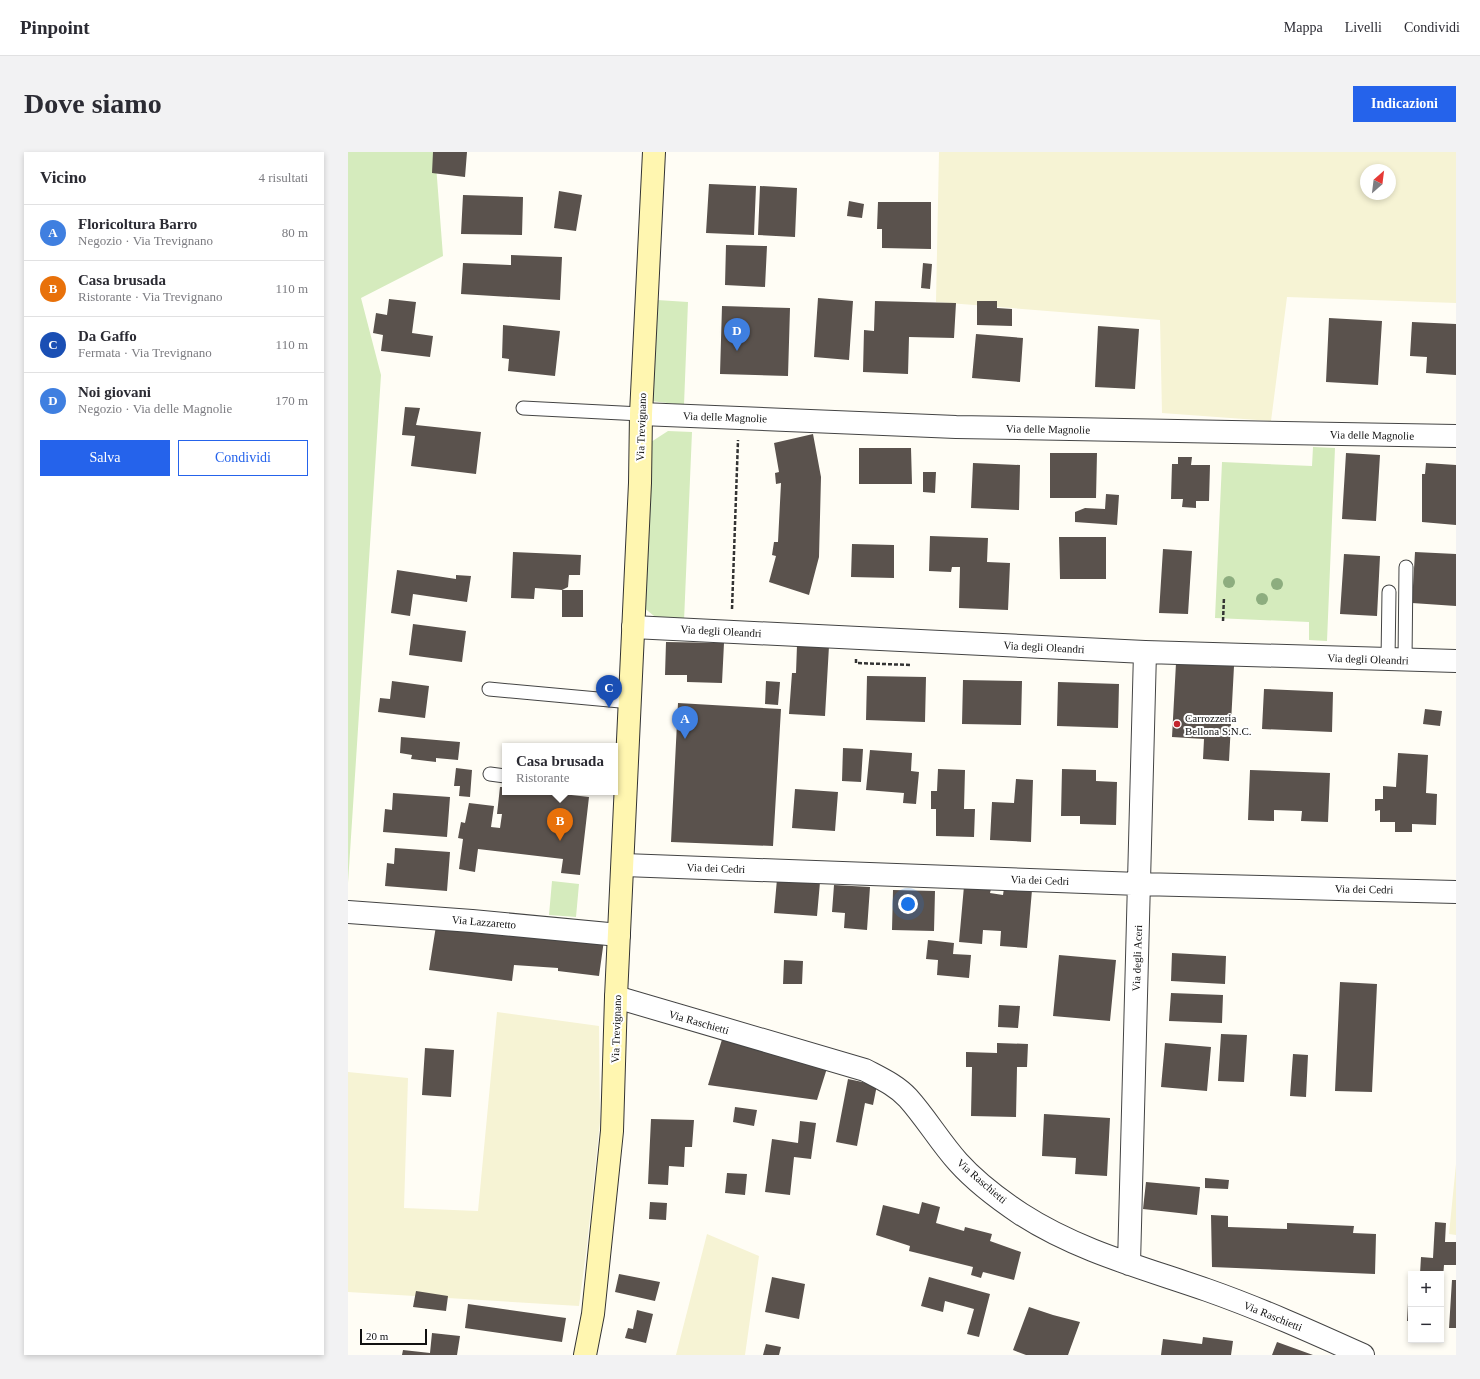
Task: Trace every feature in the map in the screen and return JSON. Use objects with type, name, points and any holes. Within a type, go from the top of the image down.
[{"type":"main road","name":"Via Trevignano","points":[[585,1355],[593,1314],[612,1131],[616,998],[624,865],[621,791],[631,702],[640,483],[641,414],[654,152]]},
{"type":"street","name":"Via delle Magnolie","points":[[641,414],[956,427],[1456,436]]},
{"type":"street","name":"Via degli Oleandri","points":[[633,627],[1145,652],[1456,661]]},
{"type":"street","name":"Via degli Aceri","points":[[1129,1264],[1145,652]]},
{"type":"street","name":"Via dei Cedri","points":[[624,865],[1139,884],[1456,892]]},
{"type":"street","name":"Via Lazzaretto","points":[[348,912],[472,921],[619,936]]},
{"type":"street","name":"Via Raschietti","points":[[616,998],[865,1070],[888,1082],[907,1098],[959,1163],[990,1192],[1021,1214],[1071,1243],[1208,1290],[1289,1321],[1363,1355]]},
{"type":"lane","points":[[523,408],[641,414]]},
{"type":"lane","points":[[1397,660],[1406,567]]},
{"type":"lane","points":[[1389,592],[1397,660]]},
{"type":"lane","points":[[489,689],[631,702]]},
{"type":"lane","points":[[490,774],[502,776]]},
{"type":"path","points":[[731,615],[739,417]]},
{"type":"path","points":[[1223,621],[1224,597]]},
{"type":"shaded area","points":[[939,152],[1456,152],[1456,303],[1287,297],[1271,421],[1162,413],[1160,320],[936,302]]},
{"type":"shaded area","points":[[497,1012],[599,1026],[600,1122],[579,1306],[348,1292],[348,1072],[408,1078],[404,1208],[478,1211]]},
{"type":"shaded area","points":[[1456,1164],[1456,1235],[1449,1234]]},
{"type":"shaded area","points":[[707,1234],[759,1256],[745,1355],[676,1355]]},
{"type":"green space","points":[[348,152],[435,152],[443,256],[361,298],[381,375],[348,883]]},
{"type":"green space","points":[[657,300],[688,302],[684,405],[651,401]]},
{"type":"green space","points":[[668,431],[692,432],[684,621],[659,620],[643,607],[651,442]]},
{"type":"green space","points":[[1313,447],[1335,448],[1327,641],[1309,640],[1309,622],[1215,618],[1222,462],[1312,466]]},
{"type":"green space","points":[[552,881],[579,884],[576,917],[549,915]]},
{"type":"building","points":[[433,152],[467,152],[465,177],[432,173]]},
{"type":"building","points":[[709,184],[756,186],[754,235],[706,233]]},
{"type":"building","points":[[760,186],[797,188],[795,237],[758,235]]},
{"type":"building","points":[[559,191],[582,195],[576,231],[554,228]]},
{"type":"building","points":[[463,195],[523,197],[522,235],[461,234]]},
{"type":"building","points":[[849,201],[864,204],[862,218],[847,216]]},
{"type":"building","points":[[878,202],[931,202],[931,249],[882,248],[882,229],[877,229]]},
{"type":"building","points":[[726,245],[767,246],[765,287],[725,285]]},
{"type":"building","points":[[511,255],[562,257],[560,300],[461,294],[463,263],[511,265]]},
{"type":"building","points":[[923,263],[932,264],[930,289],[921,288]]},
{"type":"building","points":[[818,298],[853,301],[849,360],[814,357]]},
{"type":"building","points":[[389,299],[416,302],[412,333],[433,336],[430,357],[381,351],[383,335],[373,333],[376,313],[387,315]]},
{"type":"building","points":[[875,301],[956,303],[954,338],[909,337],[908,374],[863,372],[864,330],[874,331]]},
{"type":"building","points":[[977,301],[997,301],[997,308],[1012,309],[1012,326],[977,325]]},
{"type":"building","points":[[722,306],[790,308],[788,376],[720,374]]},
{"type":"building","points":[[1329,318],[1382,321],[1378,385],[1326,382]]},
{"type":"building","points":[[1412,322],[1456,324],[1456,375],[1426,373],[1427,357],[1410,356]]},
{"type":"building","points":[[503,325],[560,331],[555,376],[508,371],[509,359],[502,358]]},
{"type":"building","points":[[1098,326],[1139,329],[1135,389],[1095,387]]},
{"type":"building","points":[[976,334],[1023,338],[1020,382],[972,378]]},
{"type":"building","points":[[405,407],[420,408],[416,425],[481,432],[476,474],[411,466],[415,436],[402,435]]},
{"type":"building","points":[[813,434],[821,477],[819,557],[809,595],[769,582],[776,556],[772,555],[774,542],[778,542],[781,483],[776,484],[775,473],[779,472],[774,443]]},
{"type":"building","points":[[859,448],[911,448],[912,484],[859,484]]},
{"type":"building","points":[[1050,453],[1097,453],[1096,498],[1050,498]]},
{"type":"building","points":[[1346,453],[1380,455],[1376,521],[1342,519]]},
{"type":"building","points":[[1178,457],[1192,457],[1191,465],[1210,465],[1209,501],[1196,501],[1196,508],[1182,507],[1183,499],[1171,499],[1172,464],[1178,464]]},
{"type":"building","points":[[973,463],[1020,465],[1019,510],[971,508]]},
{"type":"building","points":[[1426,463],[1456,465],[1456,525],[1422,522],[1422,474],[1425,474]]},
{"type":"building","points":[[923,472],[936,472],[935,493],[923,492]]},
{"type":"building","points":[[1106,494],[1119,495],[1117,525],[1075,522],[1075,512],[1085,508],[1105,509]]},
{"type":"building","points":[[930,536],[988,538],[987,562],[1010,563],[1008,610],[959,608],[960,567],[952,567],[951,572],[929,571]]},
{"type":"building","points":[[1059,537],[1106,537],[1106,579],[1060,579]]},
{"type":"building","points":[[852,544],[894,545],[894,578],[851,577]]},
{"type":"building","points":[[1163,549],[1192,551],[1188,614],[1159,613]]},
{"type":"building","points":[[513,552],[581,555],[580,575],[569,575],[568,587],[562,590],[535,588],[534,599],[511,598]]},
{"type":"building","points":[[1415,552],[1456,554],[1456,606],[1412,603]]},
{"type":"building","points":[[1344,554],[1380,556],[1377,616],[1340,614]]},
{"type":"building","points":[[397,570],[456,579],[456,575],[471,576],[467,602],[413,594],[410,616],[391,613]]},
{"type":"building","points":[[562,590],[583,590],[583,617],[562,617]]},
{"type":"building","points":[[413,624],[466,631],[462,662],[409,655]]},
{"type":"building","points":[[666,642],[724,643],[722,683],[687,682],[687,675],[665,675]]},
{"type":"building","points":[[797,645],[829,646],[825,716],[789,714],[792,673],[796,673]]},
{"type":"building","points":[[1176,663],[1234,666],[1229,761],[1203,759],[1204,739],[1172,737]]},
{"type":"building","points":[[867,676],[926,677],[925,722],[866,720]]},
{"type":"building","points":[[963,680],[1022,681],[1021,725],[962,724]]},
{"type":"building","points":[[392,681],[429,686],[425,718],[378,712],[380,698],[390,699]]},
{"type":"building","points":[[766,681],[780,682],[778,705],[765,704]]},
{"type":"building","points":[[1058,682],[1119,684],[1118,728],[1057,726]]},
{"type":"building","points":[[1264,689],[1333,692],[1332,732],[1262,729]]},
{"type":"building","points":[[678,703],[781,709],[773,846],[671,842]]},
{"type":"building","points":[[1425,709],[1442,711],[1440,726],[1423,724]]},
{"type":"building","points":[[401,737],[460,742],[458,760],[436,758],[436,762],[411,759],[412,755],[400,753]]},
{"type":"building","points":[[843,748],[863,749],[861,782],[842,781]]},
{"type":"building","points":[[870,750],[912,753],[911,771],[919,772],[916,804],[903,803],[904,793],[866,790]]},
{"type":"building","points":[[1398,753],[1428,755],[1426,793],[1437,794],[1436,825],[1412,824],[1412,832],[1395,832],[1395,822],[1380,822],[1380,810],[1375,811],[1375,799],[1383,799],[1383,786],[1396,787]]},
{"type":"building","points":[[456,768],[472,770],[470,797],[459,796],[460,786],[454,786]]},
{"type":"building","points":[[938,769],[965,770],[964,809],[975,809],[974,837],[936,836],[936,809],[931,809],[931,791],[937,791]]},
{"type":"building","points":[[1062,769],[1096,770],[1096,781],[1117,782],[1116,825],[1080,824],[1080,816],[1061,816]]},
{"type":"building","points":[[1250,770],[1330,773],[1328,822],[1301,821],[1302,811],[1274,810],[1274,821],[1248,820]]},
{"type":"building","points":[[1016,779],[1033,780],[1031,842],[990,840],[992,802],[1014,803]]},
{"type":"building","points":[[500,787],[502,787],[502,795],[571,795],[589,797],[580,875],[561,873],[563,859],[478,849],[475,872],[459,869],[463,839],[458,838],[461,822],[465,823],[469,803],[494,806],[491,827],[500,828],[502,814],[497,814]]},
{"type":"building","points":[[795,789],[838,792],[835,831],[792,828]]},
{"type":"building","points":[[393,793],[450,797],[447,837],[383,832],[385,809],[392,810]]},
{"type":"building","points":[[395,848],[450,852],[447,891],[385,886],[387,863],[394,864]]},
{"type":"building","points":[[777,879],[820,882],[817,916],[774,913]]},
{"type":"building","points":[[834,885],[870,887],[867,930],[844,928],[845,913],[832,912]]},
{"type":"building","points":[[964,886],[991,889],[990,893],[1003,895],[1004,888],[1032,890],[1027,948],[1000,946],[1001,931],[983,930],[982,944],[959,942]]},
{"type":"building","points":[[893,890],[935,891],[934,931],[892,930]]},
{"type":"building","points":[[436,926],[604,940],[599,976],[558,971],[558,968],[514,965],[512,981],[429,970]]},
{"type":"building","points":[[928,940],[954,943],[953,954],[971,955],[969,978],[937,975],[938,960],[926,959]]},
{"type":"building","points":[[1172,953],[1226,956],[1225,984],[1171,981]]},
{"type":"building","points":[[1059,955],[1116,960],[1110,1021],[1053,1016]]},
{"type":"building","points":[[784,960],[803,961],[802,984],[783,984]]},
{"type":"building","points":[[1340,982],[1377,984],[1372,1092],[1335,1091]]},
{"type":"building","points":[[1171,993],[1223,995],[1222,1023],[1169,1021]]},
{"type":"building","points":[[999,1005],[1020,1006],[1018,1028],[998,1027]]},
{"type":"building","points":[[724,1033],[828,1065],[817,1100],[708,1085]]},
{"type":"building","points":[[1221,1034],[1247,1035],[1244,1082],[1218,1081]]},
{"type":"building","points":[[997,1043],[1028,1044],[1027,1067],[1017,1067],[1016,1117],[971,1116],[972,1067],[966,1067],[966,1052],[997,1053]]},
{"type":"building","points":[[1165,1043],[1211,1047],[1207,1091],[1161,1087]]},
{"type":"building","points":[[425,1048],[454,1050],[451,1097],[422,1095]]},
{"type":"building","points":[[1293,1054],[1308,1055],[1306,1097],[1290,1096]]},
{"type":"building","points":[[848,1079],[877,1085],[873,1105],[865,1103],[857,1146],[836,1142]]},
{"type":"building","points":[[735,1107],[757,1110],[754,1126],[733,1122]]},
{"type":"building","points":[[1044,1114],[1110,1118],[1107,1176],[1075,1174],[1076,1158],[1042,1156]]},
{"type":"building","points":[[651,1119],[694,1120],[692,1147],[685,1147],[684,1167],[669,1166],[668,1185],[648,1184]]},
{"type":"building","points":[[800,1121],[816,1123],[811,1159],[794,1157],[790,1195],[765,1192],[772,1139],[798,1143]]},
{"type":"building","points":[[727,1173],[747,1174],[745,1195],[725,1193]]},
{"type":"building","points":[[1205,1178],[1229,1180],[1228,1189],[1205,1188]]},
{"type":"building","points":[[1146,1182],[1200,1187],[1197,1215],[1143,1209]]},
{"type":"building","points":[[650,1202],[667,1203],[666,1220],[649,1219]]},
{"type":"building","points":[[922,1202],[940,1207],[936,1223],[964,1231],[965,1227],[992,1234],[990,1241],[1021,1252],[1014,1280],[983,1272],[981,1278],[971,1275],[973,1267],[909,1251],[910,1246],[876,1235],[883,1205],[919,1214]]},
{"type":"building","points":[[1211,1215],[1228,1216],[1228,1227],[1287,1229],[1287,1223],[1354,1226],[1353,1233],[1376,1234],[1375,1274],[1212,1267]]},
{"type":"building","points":[[1435,1222],[1446,1223],[1445,1242],[1456,1242],[1456,1265],[1444,1265],[1444,1271],[1420,1271],[1421,1257],[1433,1258]]},
{"type":"building","points":[[619,1274],[660,1282],[655,1301],[615,1292]]},
{"type":"building","points":[[772,1277],[805,1284],[799,1319],[765,1312]]},
{"type":"building","points":[[929,1277],[990,1294],[979,1337],[967,1334],[974,1309],[945,1301],[943,1312],[921,1306]]},
{"type":"building","points":[[1452,1280],[1456,1280],[1456,1328],[1449,1328]]},
{"type":"building","points":[[416,1291],[448,1296],[446,1311],[413,1307]]},
{"type":"building","points":[[468,1304],[566,1318],[562,1342],[465,1328]]},
{"type":"building","points":[[1029,1307],[1080,1322],[1068,1355],[1026,1355],[1013,1350]]},
{"type":"building","points":[[637,1310],[653,1314],[646,1343],[625,1338],[628,1328],[633,1329]]},
{"type":"building","points":[[432,1333],[460,1336],[457,1355],[402,1355],[403,1350],[430,1353]]},
{"type":"building","points":[[1203,1337],[1233,1341],[1231,1355],[1161,1355],[1163,1339],[1202,1344]]},
{"type":"building","points":[[1277,1342],[1313,1355],[1272,1355]]},
{"type":"building","points":[[766,1344],[781,1347],[779,1355],[763,1355]]},
{"type":"place","name":"Noi giovani","points":[[737,351]]},
{"type":"place","name":"Da Gaffo","points":[[609,708]]},
{"type":"place","name":"Carrozzeria Bellona S.N.C.","points":[[1177,724]]},
{"type":"place","name":"Floricoltura Barro","points":[[685,739]]},
{"type":"place","name":"Casa brusada","points":[[560,841]]}]
